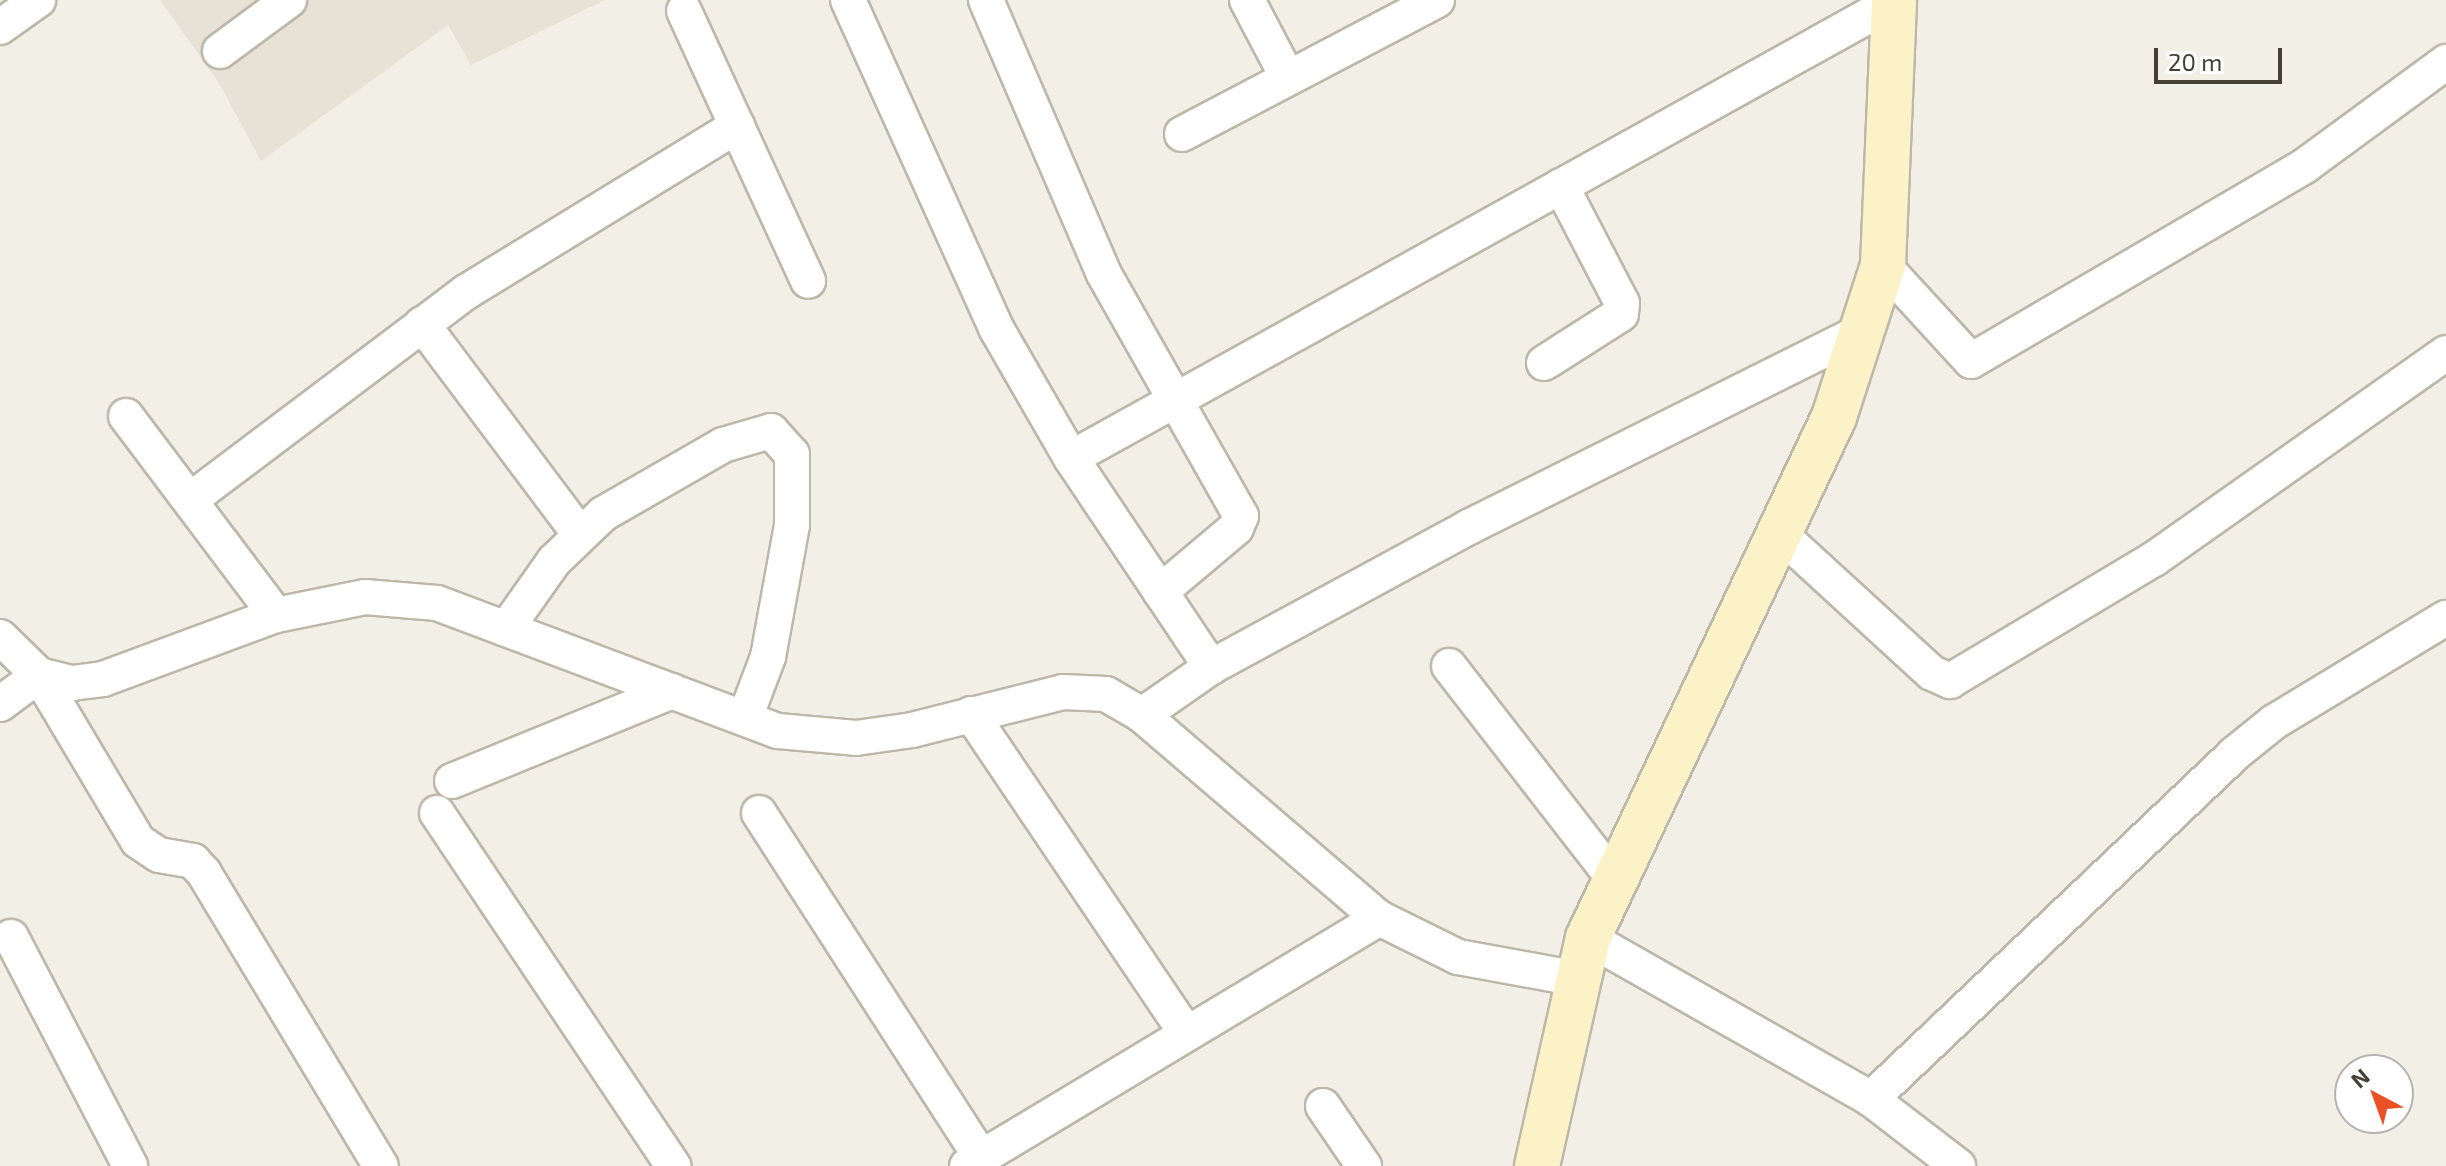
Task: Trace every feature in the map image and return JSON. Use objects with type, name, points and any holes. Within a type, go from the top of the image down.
[{"type":"street","points":[[0,27],[38,0]]},
{"type":"street","points":[[220,51],[289,0]]},
{"type":"street","points":[[848,0],[996,328],[1071,458],[1211,667]]},
{"type":"street","points":[[986,0],[1055,171],[1172,400],[1241,516],[1236,528],[1160,592]]},
{"type":"street","points":[[1247,0],[1288,78]]},
{"type":"street","points":[[1182,134],[1437,0]]},
{"type":"street","points":[[1071,458],[1895,1]]},
{"type":"street","points":[[1537,1166],[1583,959],[1615,880],[1834,417],[1883,265],[1895,1]]},
{"type":"street","points":[[684,11],[808,281]]},
{"type":"street","points":[[1883,265],[1971,361],[2306,165],[2446,62]]},
{"type":"street","points":[[190,500],[422,324],[609,199],[737,126]]},
{"type":"street","points":[[1544,363],[1621,314],[1622,303],[1561,186]]},
{"type":"street","points":[[422,324],[579,533]]},
{"type":"street","points":[[1142,715],[1211,667],[1469,527],[1862,331]]},
{"type":"street","points":[[1779,533],[1932,673],[1950,681],[2154,559],[2446,353]]},
{"type":"street","points":[[126,416],[276,615]]},
{"type":"street","points":[[506,629],[579,533],[723,445],[752,432],[771,431],[785,441],[792,454],[792,525],[784,590],[745,718]]},
{"type":"street","points":[[39,675],[72,683],[103,679],[276,615],[365,597],[437,603],[778,731],[856,738],[1063,692],[1106,694],[1142,715],[1379,918],[1458,957],[1583,959],[1871,1099],[1958,1166]]},
{"type":"street","points":[[1871,1099],[2233,755],[2274,722],[2446,618]]},
{"type":"street","points":[[0,637],[39,675],[138,841],[159,855],[193,861],[204,873],[381,1166]]},
{"type":"street","points":[[1449,666],[1615,880]]},
{"type":"street","points":[[0,704],[39,675]]},
{"type":"street","points":[[452,781],[672,691]]},
{"type":"street","points":[[971,714],[1185,1031]]},
{"type":"street","points":[[437,813],[673,1166]]},
{"type":"street","points":[[759,813],[974,1162],[1185,1031],[1379,918]]},
{"type":"street","points":[[11,937],[130,1166]]},
{"type":"street","points":[[1323,1106],[1364,1166]]},
{"type":"shaded area","points":[[160,0],[605,0],[471,65],[448,25],[261,161],[219,83]]}]
